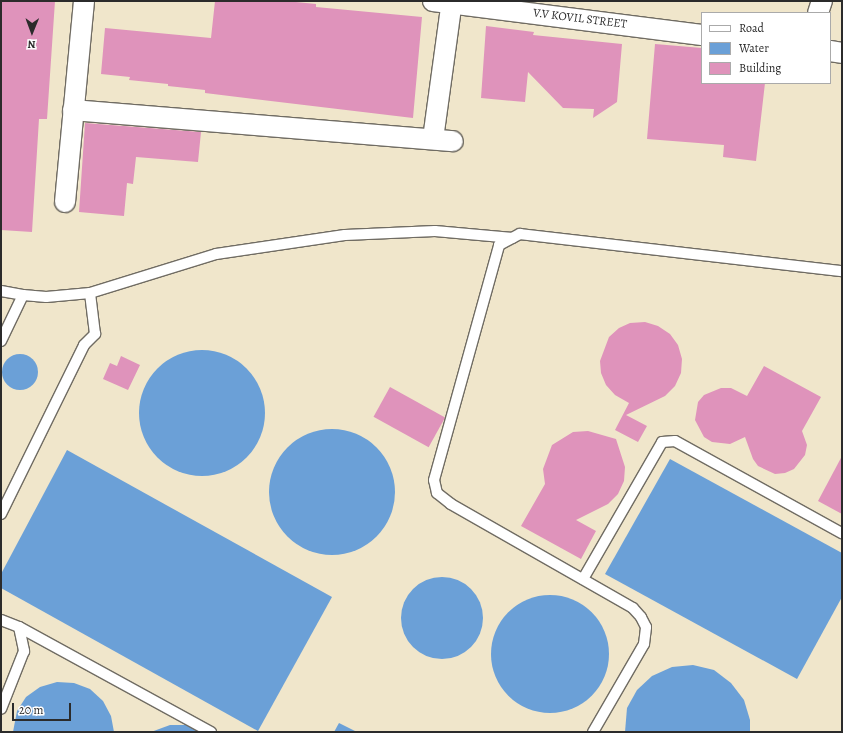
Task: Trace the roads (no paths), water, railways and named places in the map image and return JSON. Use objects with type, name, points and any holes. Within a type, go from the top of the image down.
[{"type":"street","points":[[65,202],[84,1]]},
{"type":"street","points":[[818,12],[822,1]]},
{"type":"street","points":[[433,139],[445,2]]},
{"type":"street","name":"V.V KOVIL STREET","points":[[445,2],[701,35]]},
{"type":"street","points":[[831,51],[842,53]]},
{"type":"street","points":[[73,110],[453,141]]},
{"type":"lane","points":[[1,291],[46,297],[90,293],[216,254],[345,235],[435,231],[513,238]]},
{"type":"lane","points":[[593,732],[644,644],[646,627],[633,608],[451,504],[437,493],[434,480],[499,245],[520,234],[842,271]]},
{"type":"lane","points":[[1,514],[84,345],[96,334],[90,293]]},
{"type":"lane","points":[[1,341],[23,295]]},
{"type":"lane","points":[[583,579],[662,442],[675,441],[842,532]]},
{"type":"lane","points":[[1,620],[20,627],[211,732]]},
{"type":"lane","points":[[1,709],[24,651],[20,627]]},
{"type":"water","points":[[202,350],[226,355],[237,361],[250,373],[260,389],[265,413],[260,437],[254,448],[242,461],[226,471],[202,476],[178,471],[167,465],[154,453],[144,437],[139,413],[144,389],[150,378],[162,365],[178,355]]},
{"type":"water","points":[[23,354],[33,359],[37,365],[37,379],[33,385],[27,389],[17,390],[7,385],[3,379],[2,369],[7,359],[13,355]]},
{"type":"water","points":[[332,429],[356,434],[367,440],[380,452],[390,468],[395,492],[390,516],[384,527],[372,540],[356,550],[332,555],[308,550],[297,544],[284,532],[274,516],[269,492],[274,468],[280,457],[292,444],[308,434]]},
{"type":"water","points":[[67,450],[332,597],[258,731],[1,588],[1,574]]},
{"type":"water","points":[[670,459],[842,553],[842,597],[797,679],[605,574]]},
{"type":"water","points":[[442,577],[458,580],[471,589],[480,602],[483,618],[480,634],[471,647],[458,656],[442,659],[426,656],[413,647],[404,634],[401,618],[404,602],[413,589],[426,580]]},
{"type":"water","points":[[550,595],[573,599],[592,612],[605,631],[609,654],[605,677],[592,696],[573,709],[550,713],[527,709],[508,696],[495,677],[491,654],[495,631],[508,612],[527,599]]},
{"type":"water","points":[[693,665],[714,670],[731,683],[744,700],[750,720],[750,732],[625,732],[627,708],[637,690],[652,676],[672,667]]},
{"type":"water","points":[[57,682],[74,683],[90,689],[103,701],[111,716],[114,732],[13,732],[17,711],[26,697],[40,687]]},
{"type":"water","points":[[339,723],[357,732],[334,732]]},
{"type":"water","points":[[170,725],[188,725],[203,732],[151,732]]}]
